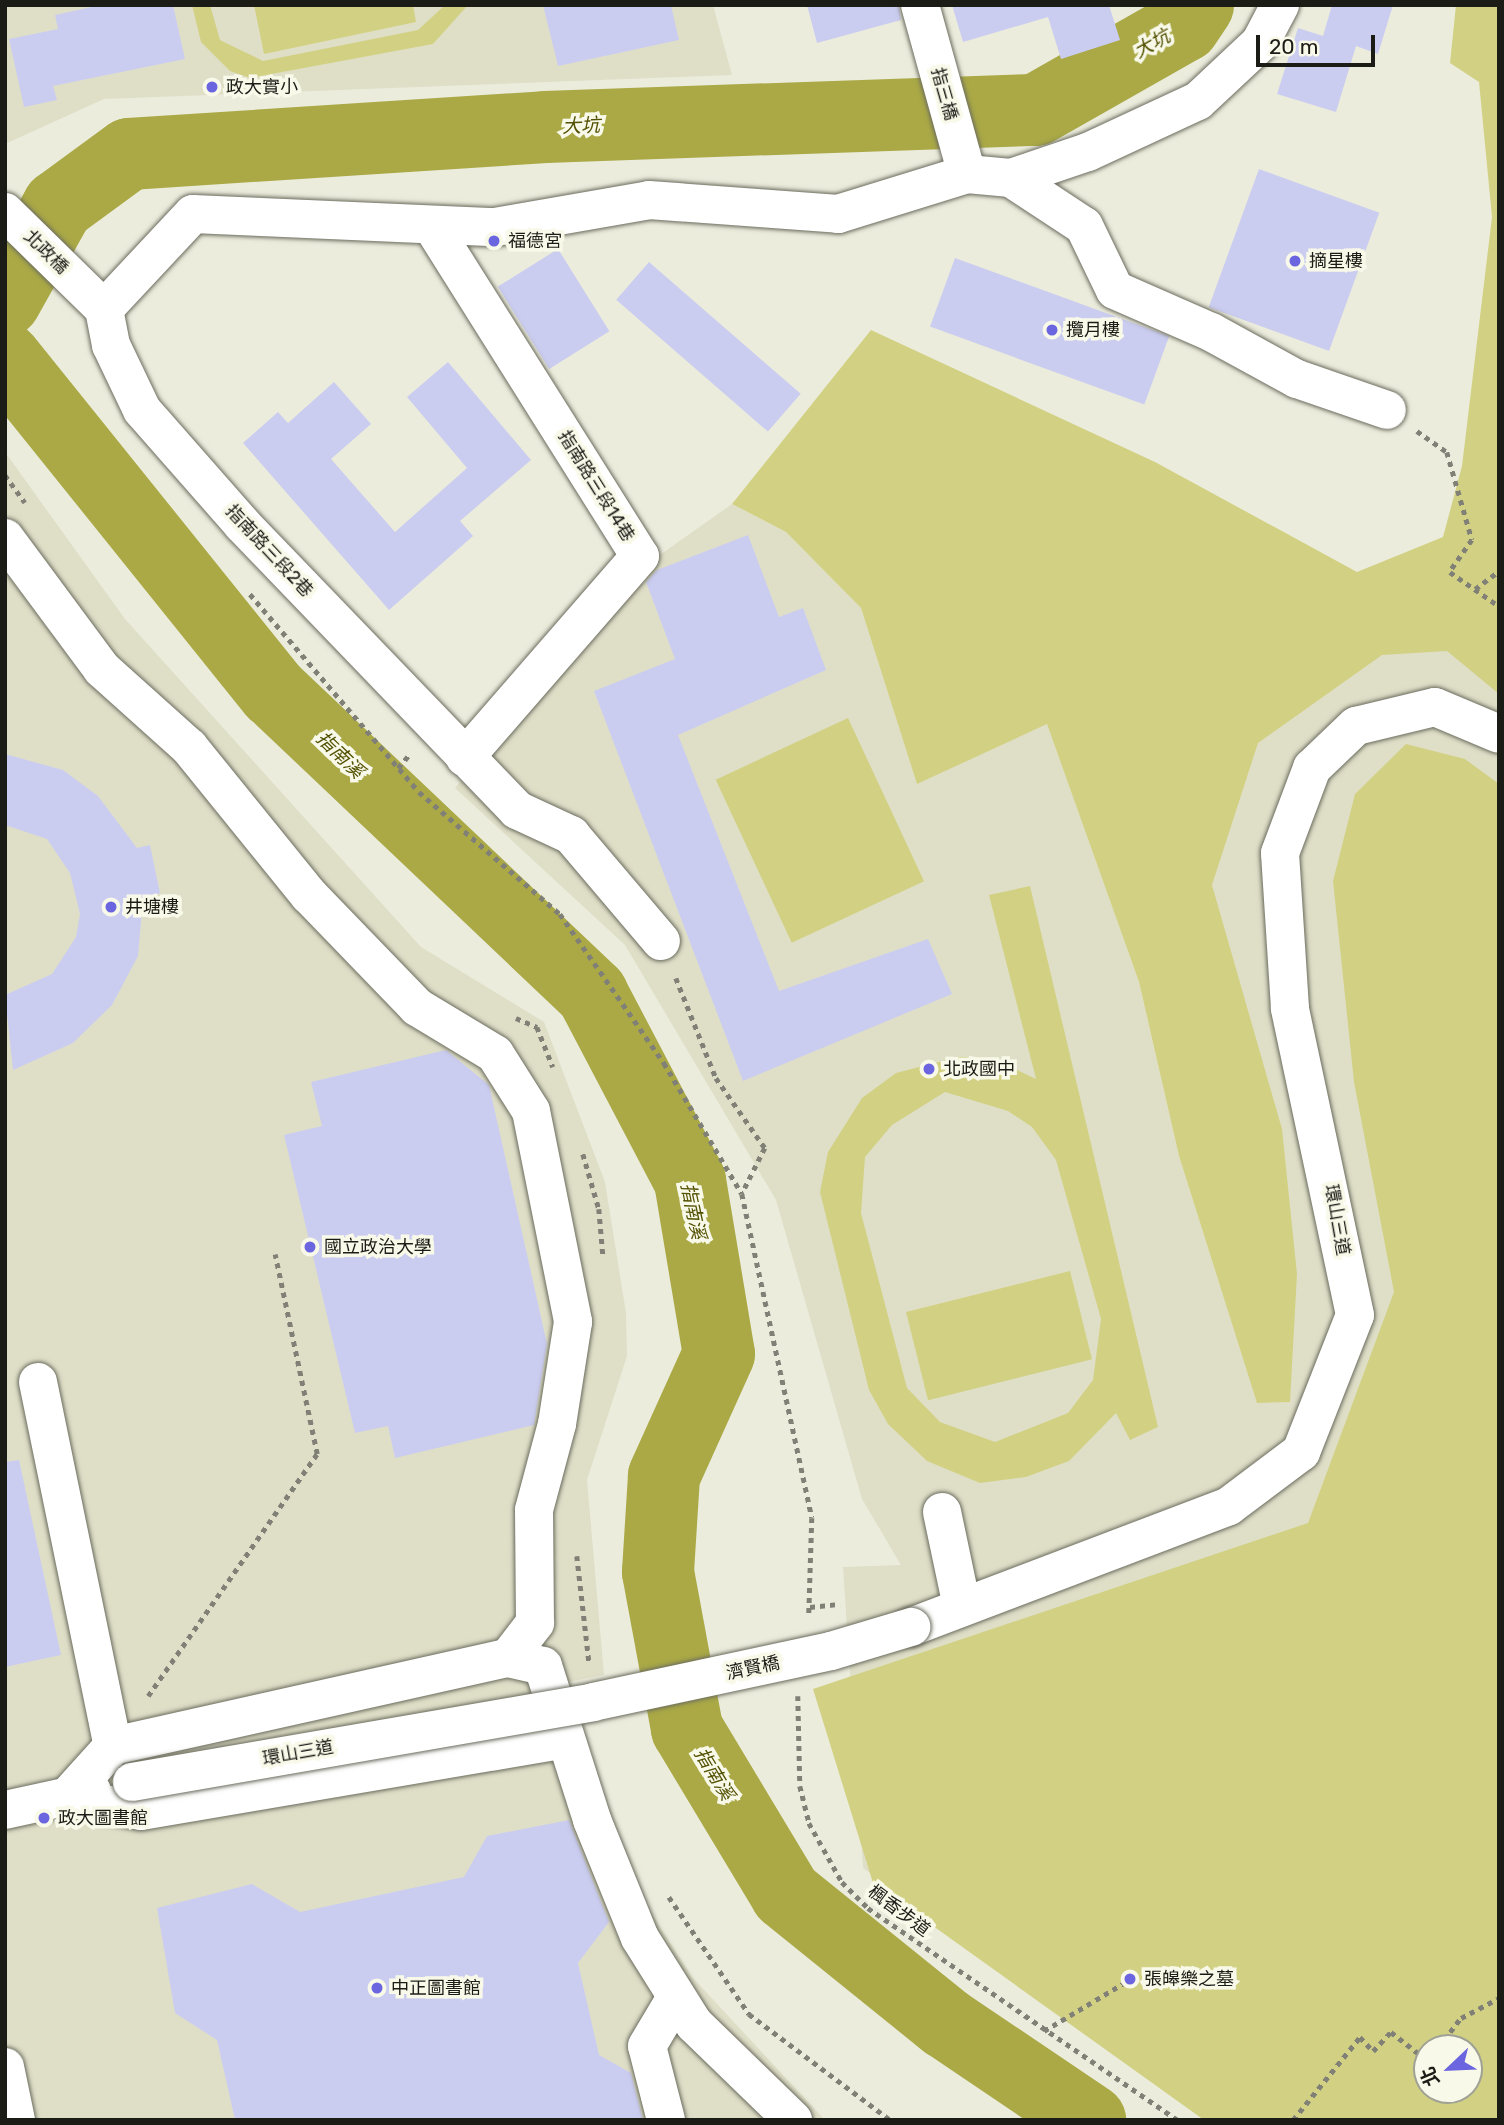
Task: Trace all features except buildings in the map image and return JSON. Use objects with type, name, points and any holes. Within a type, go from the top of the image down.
[{"type":"lane","name":"指三橋","points":[[920,5],[962,158]]},
{"type":"lane","points":[[1011,178],[1088,152],[1198,101],[1260,43],[1280,5]]},
{"type":"lane","points":[[95,300],[193,214],[495,227],[649,200],[838,214],[962,158],[1011,178],[1084,226],[1115,290],[1211,332],[1297,379],[1387,410]]},
{"type":"lane","name":"北政橋","points":[[5,212],[95,300]]},
{"type":"lane","name":"指南路三段14巷","points":[[432,226],[640,556],[470,762]]},
{"type":"lane","name":"指南路三段2巷","points":[[95,300],[111,345],[142,410],[470,762],[517,810],[571,835],[661,941]]},
{"type":"lane","points":[[5,538],[102,669],[189,747],[318,905],[416,1007],[495,1054],[530,1111],[573,1322],[557,1424],[534,1510],[535,1623],[525,1662],[565,1739],[640,1938],[675,2000],[793,2120]]},
{"type":"lane","name":"環山三道","points":[[911,1627],[962,1606],[1114,1554],[1229,1506],[1301,1452],[1355,1315],[1290,1008],[1280,853],[1312,768],[1356,726],[1435,707],[1499,734]]},
{"type":"lane","points":[[38,1382],[113,1746]]},
{"type":"lane","points":[[942,1512],[962,1606]]},
{"type":"lane","name":"濟賢橋","points":[[593,1702],[831,1651],[911,1627]]},
{"type":"lane","points":[[67,1797],[113,1746],[525,1662]]},
{"type":"lane","name":"環山三道","points":[[5,1810],[132,1782],[593,1702]]},
{"type":"lane","points":[[67,1797],[141,1811],[565,1739]]},
{"type":"lane","points":[[666,2120],[647,2046],[675,2000]]},
{"type":"lane","points":[[5,2067],[16,2120]]},
{"type":"path","points":[[1387,410],[1447,452],[1472,540],[1450,572],[1499,606]]},
{"type":"path","points":[[1475,589],[1499,571]]},
{"type":"path","points":[[240,582],[419,792],[560,914],[664,1063],[742,1194],[812,1518],[808,1619]]},
{"type":"path","points":[[661,941],[716,1079],[765,1148],[742,1194]]},
{"type":"path","points":[[113,1746],[317,1454],[275,1254]]},
{"type":"path","name":"楓香步道","points":[[800,1682],[800,1786],[809,1824],[842,1882],[868,1908],[1044,2032],[1178,2120]]},
{"type":"path","points":[[666,1890],[749,2014],[890,2120]]},
{"type":"path","points":[[1044,2032],[1124,1983]]},
{"type":"path","points":[[1449,2034],[1461,2018],[1499,1997]]},
{"type":"path","points":[[1293,2120],[1360,2037],[1373,2051],[1391,2032],[1413,2049]]},
{"type":"shaded area","name":"政大實小","points":[[5,5],[713,5],[732,75],[104,99],[5,144]]},
{"type":"shaded area","points":[[192,5],[210,5],[220,40],[263,61],[418,30],[445,5],[468,5],[433,44],[250,78],[230,71],[201,42]]},
{"type":"shaded area","points":[[254,5],[413,5],[416,22],[264,54]]},
{"type":"shaded area","points":[[1456,5],[1499,5],[1499,694],[1447,651],[1382,655],[1258,743],[1212,885],[1282,1129],[1297,1274],[1290,1402],[1257,1403],[1179,1156],[1139,982],[1047,724],[917,784],[861,608],[786,532],[732,504],[871,330],[1155,462],[1357,572],[1443,537],[1462,466],[1492,217],[1479,82],[1450,63]]},
{"type":"shaded area","name":"國立政治大學","points":[[5,452],[125,619],[421,947],[544,1022],[605,1182],[626,1313],[627,1356],[587,1480],[604,1675],[568,1682],[591,1784],[646,1905],[693,1978],[825,2120],[5,2120]]},
{"type":"shaded area","points":[[732,504],[786,532],[861,608],[917,783],[1047,723],[1139,982],[1179,1156],[1250,1380],[1066,698],[1458,614],[1499,512],[1499,2120],[1127,2059],[863,1868],[843,1567],[901,1565],[862,1499],[776,1200],[625,945],[455,788],[640,569]]},
{"type":"shaded area","points":[[848,718],[924,881],[792,943],[716,780]]},
{"type":"shaded area","points":[[1406,744],[1465,759],[1499,784],[1499,2120],[1204,2120],[873,1883],[813,1689],[1308,1523],[1394,1292],[1354,1082],[1333,881],[1355,794]]},
{"type":"shaded area","points":[[1030,886],[1158,1427],[1130,1440],[1116,1413],[1069,1461],[1026,1477],[980,1483],[927,1461],[888,1424],[869,1390],[820,1192],[828,1152],[862,1098],[896,1073],[958,1057],[992,1058],[1036,1079],[989,895]],"holes":[[[945,1092],[1008,1111],[1032,1127],[1056,1160],[1101,1319],[1093,1380],[1068,1413],[995,1442],[940,1422],[907,1388],[861,1213],[865,1157],[892,1125]]]},
{"type":"shaded area","points":[[1070,1271],[1092,1359],[928,1400],[906,1312]]},
{"type":"waterway","name":"大坑","points":[[5,301],[58,206],[129,154],[545,127],[1036,110],[1184,26],[1198,5]]},
{"type":"waterway","name":"指南溪","points":[[5,358],[274,692],[592,994],[690,1181],[719,1354],[664,1476],[658,1572],[687,1729],[786,1894],[946,2023],[1090,2120]]},
{"type":"place","name":"政大實小","points":[[212,87]]},
{"type":"place","name":"福德宮","points":[[494,241]]},
{"type":"place","name":"摘星樓","points":[[1295,261]]},
{"type":"place","name":"攬月樓","points":[[1052,330]]},
{"type":"place","name":"井塘樓","points":[[111,907]]},
{"type":"place","name":"北政國中","points":[[929,1069]]},
{"type":"place","name":"國立政治大學","points":[[310,1247]]},
{"type":"place","name":"政大圖書館","points":[[44,1818]]},
{"type":"place","name":"張皞樂之墓","points":[[1130,1979]]},
{"type":"place","name":"中正圖書館","points":[[377,1988]]}]
